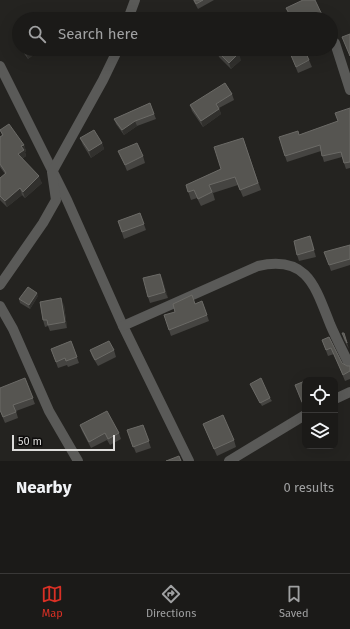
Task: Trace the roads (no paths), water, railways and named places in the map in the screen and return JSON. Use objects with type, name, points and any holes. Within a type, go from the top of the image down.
[{"type":"street","points":[[131,12],[135,0]]},
{"type":"street","points":[[338,50],[350,90]]},
{"type":"street","points":[[0,285],[43,223],[56,200],[52,172],[115,56]]},
{"type":"street","points":[[0,66],[67,200],[122,326],[189,461]]},
{"type":"street","points":[[122,326],[258,266],[273,263],[290,266],[308,277],[318,291],[330,324],[350,366]]},
{"type":"street","points":[[0,306],[13,329],[49,411],[78,461]]},
{"type":"street","points":[[338,398],[350,392]]},
{"type":"street","points":[[229,461],[302,416]]}]
